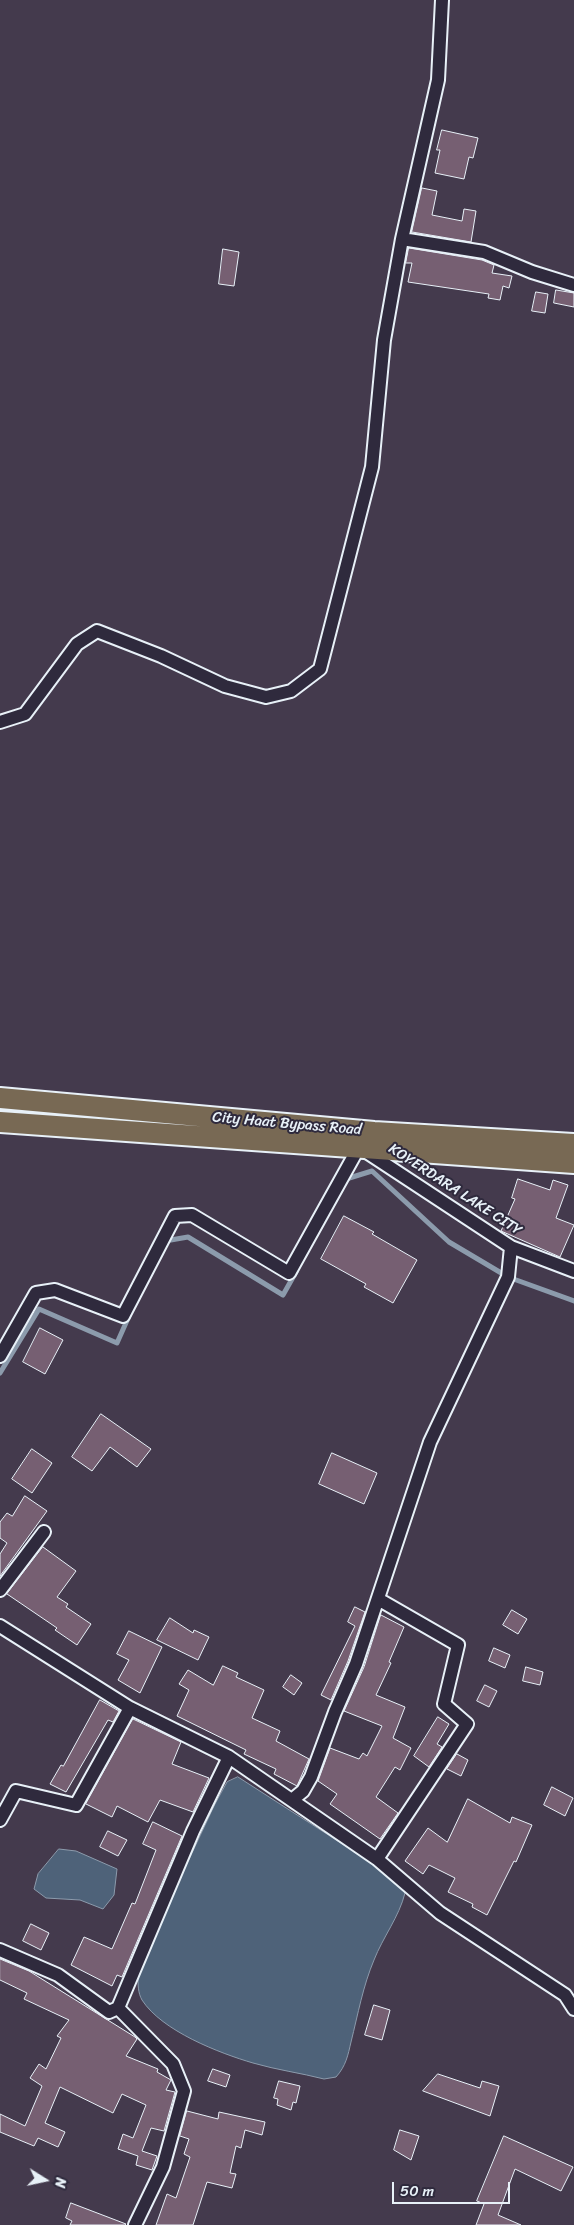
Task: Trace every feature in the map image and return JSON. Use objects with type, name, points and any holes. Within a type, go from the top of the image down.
[{"type":"main road","name":"City Haat Bypass Road","points":[[0,1098],[374,1132],[574,1144]]},
{"type":"main road","name":"City Haat Bypass Road","points":[[0,1122],[574,1163]]},
{"type":"street","points":[[0,722],[25,714],[77,644],[97,630],[161,656],[225,686],[266,698],[291,691],[320,669],[372,467],[384,340],[402,239],[438,80],[442,0]]},
{"type":"street","points":[[402,239],[484,252],[532,272],[574,285]]},
{"type":"street","points":[[0,1356],[36,1294],[55,1290],[123,1316],[175,1216],[192,1215],[289,1273],[359,1147]]},
{"type":"street","name":"KOYERDARA LAKE CITY","points":[[359,1147],[511,1247],[574,1270]]},
{"type":"street","points":[[292,1800],[303,1791],[311,1777],[335,1712],[356,1664],[430,1442],[508,1277],[511,1247]]},
{"type":"street","points":[[0,1590],[44,1532]]},
{"type":"street","points":[[377,1859],[468,1724],[444,1704],[458,1645],[378,1599]]},
{"type":"street","points":[[0,1626],[130,1708],[229,1757],[377,1859],[440,1912],[565,1995],[574,2009]]},
{"type":"street","points":[[0,1820],[16,1791],[76,1805],[130,1708]]},
{"type":"street","points":[[0,1950],[58,1975],[109,2012],[118,2008],[193,1831],[229,1757]]},
{"type":"street","points":[[118,2008],[173,2064],[184,2091],[163,2167],[135,2225]]},
{"type":"water","points":[[238,1777],[386,1872],[399,1882],[405,1893],[399,1910],[370,1970],[348,2056],[336,2077],[324,2079],[271,2068],[239,2059],[208,2047],[163,2022],[151,2011],[140,1995],[138,1977],[168,1904],[227,1782]]},
{"type":"water","points":[[59,1849],[76,1851],[117,1869],[114,1895],[103,1909],[80,1900],[46,1898],[34,1889],[38,1874]]},
{"type":"building","points":[[442,130],[478,138],[473,158],[469,157],[464,179],[435,173],[440,150],[437,150]]},
{"type":"building","points":[[422,188],[437,191],[432,215],[462,221],[464,209],[476,211],[471,242],[412,232]]},
{"type":"building","points":[[409,248],[482,260],[494,265],[492,273],[512,276],[509,288],[503,286],[500,300],[488,298],[489,294],[408,282],[412,263],[406,263]]},
{"type":"building","points":[[223,249],[239,252],[234,286],[219,284]]},
{"type":"building","points":[[556,290],[574,293],[574,307],[554,303]]},
{"type":"building","points":[[536,292],[548,294],[545,313],[532,311]]},
{"type":"building","points":[[518,1179],[550,1190],[553,1180],[568,1185],[556,1218],[574,1225],[560,1257],[501,1231],[515,1199],[512,1198]]},
{"type":"building","points":[[344,1216],[374,1232],[372,1234],[417,1260],[393,1303],[364,1287],[366,1284],[321,1259]]},
{"type":"building","points":[[40,1328],[63,1340],[45,1374],[23,1362]]},
{"type":"building","points":[[101,1414],[151,1449],[137,1467],[110,1447],[92,1471],[72,1457]]},
{"type":"building","points":[[32,1449],[52,1463],[32,1493],[12,1479]]},
{"type":"building","points":[[332,1453],[377,1473],[364,1504],[319,1484]]},
{"type":"building","points":[[25,1496],[47,1511],[0,1576],[0,1554],[7,1543],[0,1538],[0,1522],[7,1513],[12,1516]]},
{"type":"building","points":[[43,1547],[76,1571],[57,1597],[68,1604],[66,1607],[91,1624],[77,1645],[55,1630],[57,1628],[7,1594]]},
{"type":"building","points":[[355,1607],[365,1612],[348,1661],[331,1700],[321,1695],[355,1626],[348,1622]]},
{"type":"building","points":[[512,1610],[527,1619],[518,1634],[503,1625]]},
{"type":"building","points":[[381,1615],[404,1627],[389,1662],[391,1663],[376,1695],[405,1707],[393,1738],[411,1748],[400,1770],[395,1767],[376,1797],[398,1813],[380,1839],[330,1804],[337,1794],[318,1781],[330,1748],[359,1759],[363,1753],[367,1756],[382,1726],[344,1711],[364,1667]]},
{"type":"building","points":[[170,1618],[193,1633],[194,1630],[209,1637],[198,1660],[157,1640]]},
{"type":"building","points":[[129,1631],[162,1647],[140,1693],[118,1680],[129,1660],[117,1654]]},
{"type":"building","points":[[494,1648],[510,1655],[505,1668],[489,1661]]},
{"type":"building","points":[[223,1666],[238,1673],[236,1677],[264,1690],[252,1718],[280,1731],[276,1741],[309,1759],[297,1786],[274,1774],[276,1769],[244,1754],[246,1750],[177,1716],[189,1690],[179,1684],[188,1670],[213,1685]]},
{"type":"building","points":[[526,1667],[543,1672],[540,1685],[523,1681]]},
{"type":"building","points":[[291,1675],[302,1683],[294,1695],[283,1687]]},
{"type":"building","points":[[485,1685],[497,1691],[489,1707],[477,1701]]},
{"type":"building","points":[[100,1700],[119,1711],[113,1722],[108,1720],[66,1792],[50,1784],[61,1765],[63,1766]]},
{"type":"building","points":[[438,1717],[449,1724],[437,1744],[442,1747],[429,1767],[414,1756]]},
{"type":"building","points":[[133,1719],[181,1742],[172,1764],[209,1778],[193,1812],[160,1800],[148,1822],[117,1806],[112,1817],[86,1804]]},
{"type":"building","points":[[457,1754],[468,1760],[461,1776],[447,1769]]},
{"type":"building","points":[[552,1787],[573,1798],[565,1816],[544,1805]]},
{"type":"building","points":[[468,1799],[510,1823],[512,1817],[532,1825],[516,1862],[514,1861],[487,1915],[472,1907],[473,1904],[448,1892],[455,1878],[429,1865],[423,1874],[405,1861],[428,1828],[447,1842]]},
{"type":"building","points":[[153,1822],[182,1836],[122,1977],[117,1975],[112,1986],[71,1965],[84,1937],[112,1949],[132,1903],[135,1904],[156,1850],[143,1844]]},
{"type":"building","points":[[108,1831],[127,1840],[118,1856],[100,1847]]},
{"type":"building","points":[[31,1924],[49,1933],[41,1950],[23,1941]]},
{"type":"building","points":[[0,1959],[29,1971],[135,2037],[137,2039],[126,2056],[158,2069],[157,2072],[171,2080],[166,2090],[175,2092],[164,2131],[151,2128],[142,2151],[157,2156],[152,2170],[136,2165],[138,2156],[118,2149],[123,2134],[133,2138],[146,2105],[122,2094],[113,2113],[60,2087],[45,2123],[65,2132],[58,2147],[38,2138],[34,2146],[0,2132],[0,2114],[25,2126],[42,2086],[30,2078],[39,2064],[46,2069],[61,2038],[57,2036],[69,2020],[24,1999],[27,1993],[0,1980]]},
{"type":"building","points":[[374,2005],[390,2010],[382,2040],[365,2035]]},
{"type":"building","points":[[213,2069],[230,2075],[226,2087],[208,2081]]},
{"type":"building","points":[[438,2074],[480,2088],[482,2081],[499,2086],[490,2116],[423,2091]]},
{"type":"building","points":[[279,2081],[300,2086],[296,2103],[293,2102],[291,2110],[277,2105],[278,2099],[274,2098]]},
{"type":"building","points":[[187,2111],[218,2119],[219,2112],[265,2122],[262,2135],[245,2130],[241,2148],[236,2146],[230,2173],[236,2174],[232,2188],[207,2182],[193,2225],[156,2225],[167,2194],[176,2198],[190,2157],[184,2154],[189,2139],[180,2136]]},
{"type":"building","points":[[400,2130],[419,2136],[411,2160],[394,2150]]},
{"type":"building","points":[[504,2136],[573,2167],[561,2191],[515,2169],[498,2215],[521,2225],[476,2225],[484,2204],[477,2201]]},
{"type":"building","points":[[71,2203],[126,2224],[70,2225],[72,2221],[66,2218]]},
{"type":"waterway","points":[[346,1179],[372,1171],[449,1242],[508,1277],[574,1301]]},
{"type":"waterway","points":[[165,1241],[188,1237],[283,1295],[296,1272]]},
{"type":"waterway","points":[[0,1373],[39,1309],[117,1343],[129,1316]]}]
